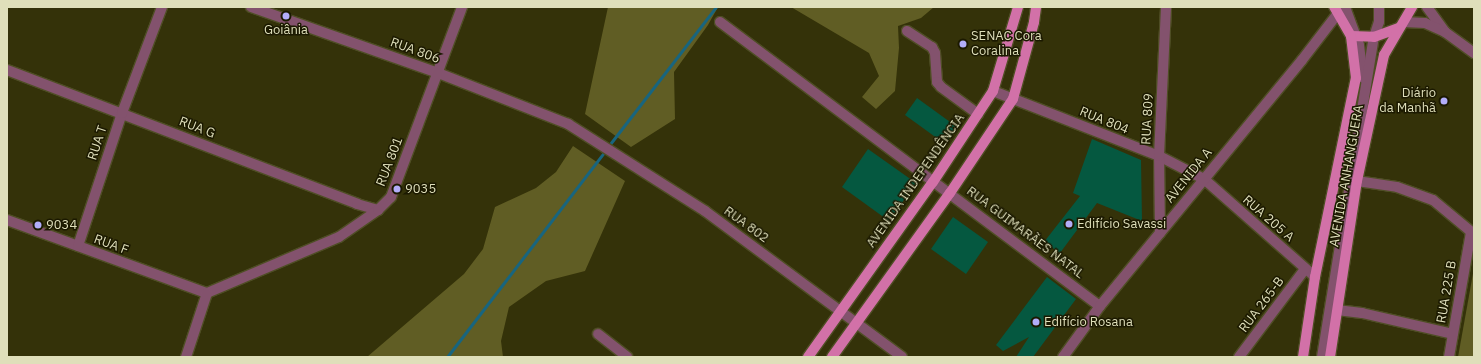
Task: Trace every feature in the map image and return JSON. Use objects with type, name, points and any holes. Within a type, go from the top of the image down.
[{"type":"main road","name":"AVENIDA INDEPENDÊNCIA","points":[[808,357],[934,182],[993,91],[1018,7]]},
{"type":"main road","points":[[832,357],[950,193],[1013,99],[1034,22],[1036,7]]},
{"type":"main road","name":"AVENIDA ANHANGUERA","points":[[1330,357],[1357,181],[1384,55],[1412,7]]},
{"type":"main road","name":"AVENIDA ANHANGUERA","points":[[1303,357],[1315,276],[1356,78],[1353,36],[1339,9]]},
{"type":"main road","points":[[1353,36],[1374,37],[1402,25]]},
{"type":"street","name":"RUA T","points":[[78,246],[122,113],[162,7]]},
{"type":"street","name":"RUA 806","points":[[251,7],[438,73],[568,124]]},
{"type":"street","name":"RUA 801","points":[[207,293],[339,236],[378,210],[391,197],[462,7]]},
{"type":"street","name":"RUA 809","points":[[1160,232],[1159,156],[1166,7]]},
{"type":"street","points":[[1322,357],[1374,37],[1379,22],[1379,7]]},
{"type":"street","points":[[1432,8],[1445,32]]},
{"type":"street","name":"AVENIDA A","points":[[1068,355],[1100,306],[1204,180],[1339,9]]},
{"type":"street","name":"RUA GUIMARÃES NATAL","points":[[720,22],[1100,306]]},
{"type":"street","points":[[1402,25],[1425,23],[1445,32],[1474,53]]},
{"type":"street","points":[[907,31],[932,47],[935,53],[937,82],[941,87],[978,114]]},
{"type":"street","points":[[1353,36],[1359,45],[1363,66],[1363,104]]},
{"type":"street","name":"RUA G","points":[[7,70],[358,204],[378,210]]},
{"type":"street","name":"RUA 804","points":[[993,91],[1159,156],[1204,180]]},
{"type":"street","name":"RUA 802","points":[[568,124],[705,212],[902,357]]},
{"type":"street","name":"RUA 205 A","points":[[1204,180],[1305,269],[1315,276]]},
{"type":"street","points":[[1357,181],[1397,187],[1433,200],[1472,233]]},
{"type":"street","name":"RUA F","points":[[7,220],[207,293]]},
{"type":"street","name":"RUA 225 B","points":[[1449,357],[1472,233]]},
{"type":"street","name":"RUA 265-B","points":[[1239,357],[1305,269]]},
{"type":"street","points":[[186,357],[207,293]]},
{"type":"street","points":[[1337,310],[1362,313],[1453,334]]},
{"type":"street","points":[[598,334],[628,357]]},
{"type":"shaded area","points":[[608,7],[718,7],[708,25],[674,72],[675,119],[631,147],[585,114]]},
{"type":"shaded area","points":[[791,7],[934,7],[921,18],[898,26],[899,48],[895,91],[876,109],[862,97],[879,76],[869,53]]},
{"type":"shaded area","points":[[573,146],[625,181],[585,271],[546,281],[509,307],[501,341],[503,357],[367,357],[464,274],[483,249],[495,207],[536,188],[556,172]]},
{"type":"shaded area","points":[[1474,268],[1474,357],[1458,357]]},
{"type":"building","points":[[917,98],[957,127],[945,144],[905,115]]},
{"type":"building","points":[[1092,139],[1141,160],[1142,221],[1097,203],[1060,253],[1044,242],[1080,196],[1073,193]]},
{"type":"building","points":[[868,149],[916,183],[889,221],[842,187]]},
{"type":"building","points":[[953,217],[988,242],[966,274],[931,249]]},
{"type":"building","name":"Edifício Rosana","points":[[1047,277],[1076,299],[1033,357],[1016,357],[1029,337],[1003,351],[996,345]]},
{"type":"waterway","points":[[610,144],[716,7]]},
{"type":"waterway","points":[[447,357],[603,154]]},
{"type":"place","name":"Goiânia","points":[[286,16]]},
{"type":"place","name":"SENAC Cora Coralina","points":[[963,44]]},
{"type":"place","name":"Diário da Manhã","points":[[1444,101]]},
{"type":"place","name":"9035","points":[[397,189]]},
{"type":"place","name":"Edifício Savassi","points":[[1069,224]]},
{"type":"place","name":"9034","points":[[38,225]]},
{"type":"place","name":"Edifício Rosana","points":[[1036,322]]}]
